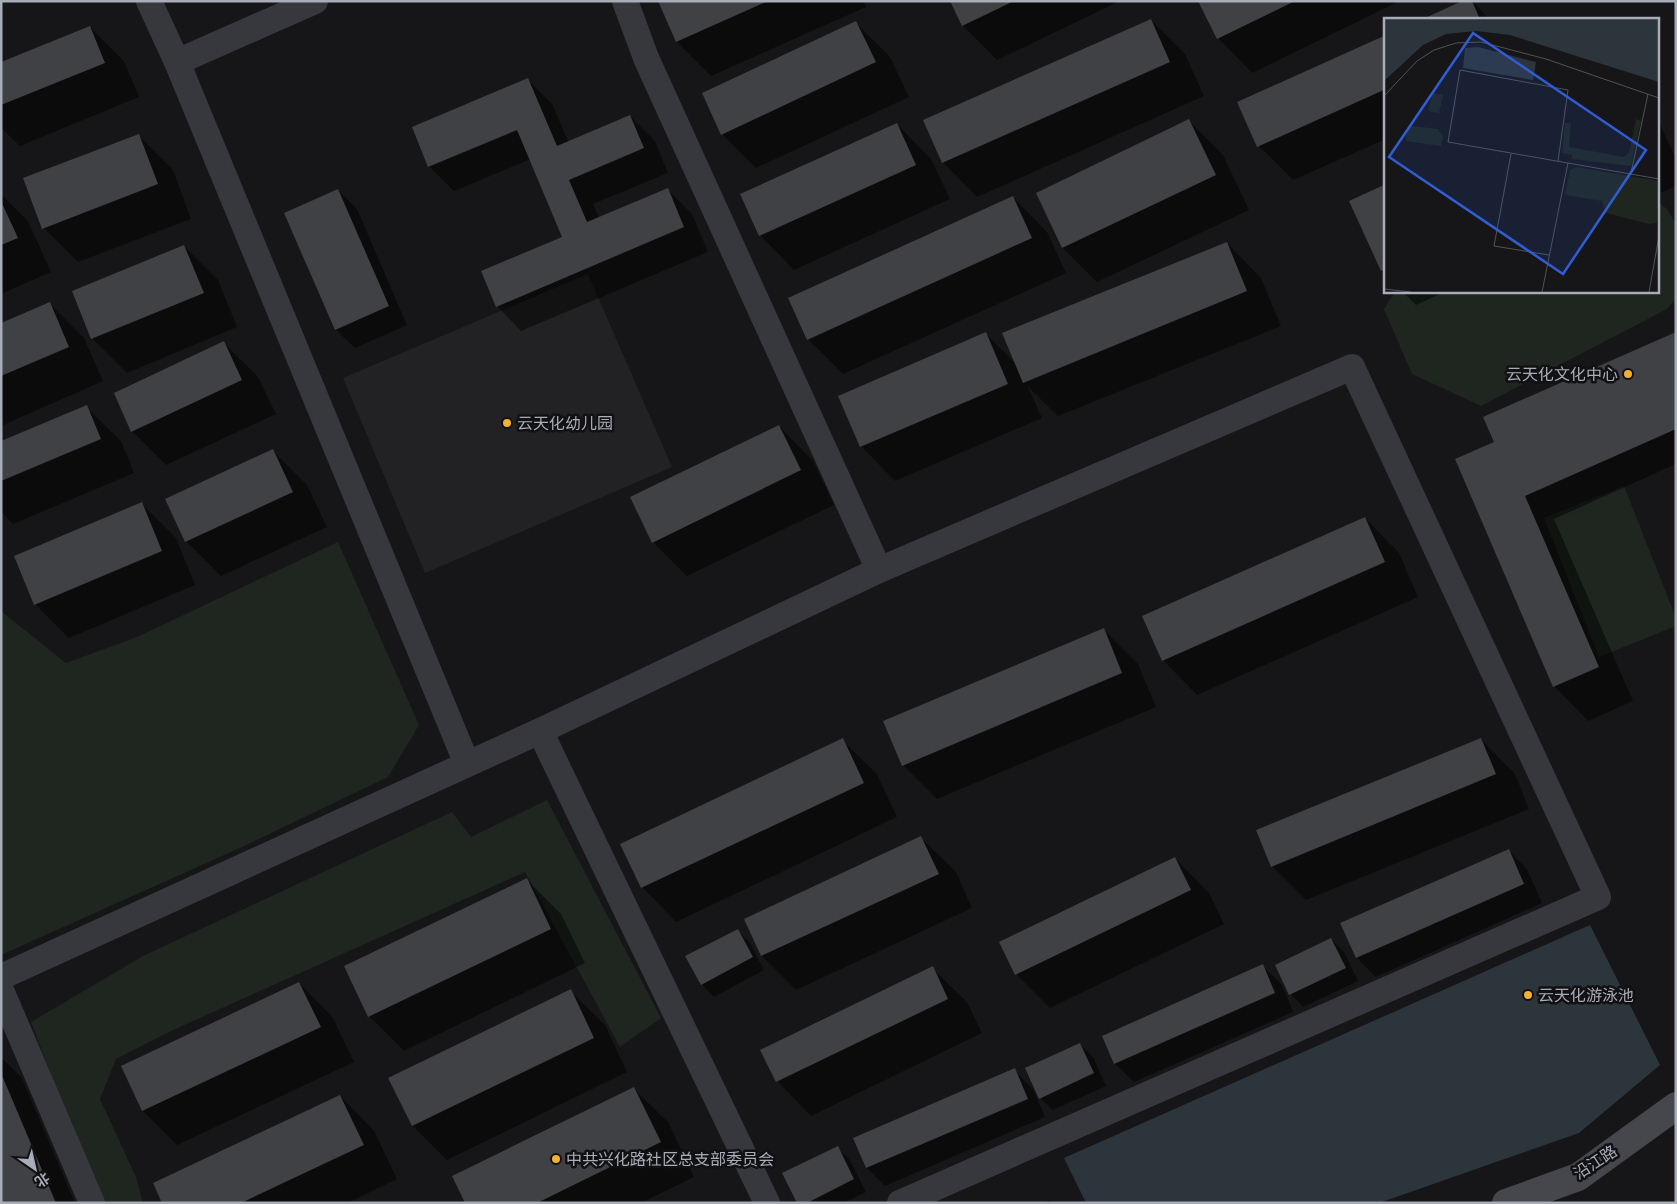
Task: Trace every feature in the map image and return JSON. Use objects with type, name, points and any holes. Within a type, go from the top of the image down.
[{"type":"main road","name":"沿江路","points":[[1506,1203],[1578,1176],[1676,1106]]},
{"type":"street","points":[[149,1],[177,62],[467,764]]},
{"type":"street","points":[[177,62],[315,1]]},
{"type":"street","points":[[625,1],[646,58],[879,570]]},
{"type":"street","points":[[1,977],[540,731],[879,570],[1352,367],[1598,897],[900,1203]]},
{"type":"street","points":[[540,731],[768,1203]]},
{"type":"street","points":[[1,990],[92,1203]]},
{"type":"shaded area","points":[[1660,204],[1667,209],[1676,224],[1676,298],[1667,309],[1481,406],[1412,374],[1384,309],[1394,293],[1660,292]]},
{"type":"shaded area","name":"云天化幼儿园","points":[[588,274],[672,467],[425,573],[343,378]]},
{"type":"shaded area","points":[[1624,486],[1676,618],[1676,626],[1599,657],[1544,518]]},
{"type":"shaded area","points":[[338,542],[419,725],[388,777],[242,847],[1,955],[1,611],[66,663],[137,637]]},
{"type":"shaded area","points":[[547,800],[661,1018],[620,1047],[525,872],[171,1031],[116,1059],[100,1099],[136,1177],[143,1203],[100,1203],[31,1022],[143,956],[452,812],[471,837]]},
{"type":"shaded area","name":"云天化游泳池","points":[[1590,925],[1660,1065],[1579,1133],[1379,1203],[1086,1203],[1064,1158]]},
{"type":"building","points":[[658,1],[768,1],[676,42]]},
{"type":"building","points":[[950,1],[1014,1],[962,26]]},
{"type":"building","points":[[1198,1],[1295,1],[1217,39]]},
{"type":"building","points":[[1462,1],[1472,1],[1480,18],[1425,18]]},
{"type":"building","points":[[1151,19],[1170,62],[942,163],[923,120]]},
{"type":"building","points":[[856,21],[876,62],[721,135],[702,93]]},
{"type":"building","points":[[90,26],[105,63],[1,105],[1,62]]},
{"type":"building","points":[[1384,36],[1384,90],[1257,147],[1237,102]]},
{"type":"building","points":[[528,78],[557,146],[630,115],[644,148],[569,180],[587,222],[668,188],[684,227],[496,307],[481,271],[562,237],[517,130],[428,167],[412,127]]},
{"type":"building","points":[[1189,119],[1216,175],[1062,248],[1036,193]]},
{"type":"building","points":[[897,123],[916,165],[759,236],[740,194]]},
{"type":"building","points":[[139,134],[158,184],[42,229],[23,178]]},
{"type":"building","points":[[1384,185],[1384,270],[1381,271],[1349,201]]},
{"type":"building","points":[[338,189],[389,306],[335,330],[284,213]]},
{"type":"building","points":[[1013,196],[1032,238],[807,340],[788,298]]},
{"type":"building","points":[[1,201],[18,238],[1,245]]},
{"type":"building","points":[[1227,242],[1247,291],[1023,383],[1002,333]]},
{"type":"building","points":[[184,245],[204,293],[91,339],[72,291]]},
{"type":"building","points":[[50,302],[69,347],[1,376],[1,323]]},
{"type":"building","points":[[986,332],[1008,384],[860,447],[838,396]]},
{"type":"building","points":[[1676,332],[1676,429],[1525,496],[1599,667],[1553,687],[1455,459],[1494,442],[1483,417]]},
{"type":"building","points":[[224,341],[242,380],[131,432],[114,393]]},
{"type":"building","points":[[87,405],[101,439],[1,481],[1,441]]},
{"type":"building","points":[[779,425],[801,470],[652,543],[630,497]]},
{"type":"building","points":[[273,449],[293,492],[185,542],[165,499]]},
{"type":"building","points":[[142,502],[162,551],[34,605],[14,556]]},
{"type":"building","points":[[1365,517],[1385,562],[1162,661],[1142,616]]},
{"type":"building","points":[[1104,628],[1122,673],[902,766],[883,721]]},
{"type":"building","points":[[843,738],[864,783],[641,888],[620,844]]},
{"type":"building","points":[[1481,738],[1496,774],[1271,867],[1256,830]]},
{"type":"building","points":[[921,836],[939,874],[761,956],[744,919]]},
{"type":"building","points":[[1509,849],[1524,884],[1356,958],[1340,923]]},
{"type":"building","points":[[1175,857],[1191,890],[1015,975],[999,942]]},
{"type":"building","points":[[527,878],[551,929],[368,1017],[344,966]]},
{"type":"building","points":[[738,929],[753,957],[701,985],[685,956]]},
{"type":"building","points":[[1331,938],[1346,968],[1289,995],[1275,965]]},
{"type":"building","points":[[1263,964],[1275,993],[1114,1064],[1102,1036]]},
{"type":"building","points":[[933,966],[948,999],[776,1082],[760,1050]]},
{"type":"building","points":[[299,982],[321,1027],[142,1111],[121,1066]]},
{"type":"building","points":[[571,989],[594,1038],[412,1126],[388,1078]]},
{"type":"building","points":[[1080,1043],[1094,1073],[1039,1099],[1025,1068]]},
{"type":"building","points":[[1015,1068],[1028,1099],[866,1168],[853,1138]]},
{"type":"building","points":[[1,1073],[56,1203],[1,1203]]},
{"type":"building","name":"中共兴化路社区总支部委员会","points":[[634,1087],[661,1142],[537,1203],[465,1203],[452,1176]]},
{"type":"building","points":[[340,1095],[364,1145],[241,1203],[162,1203],[153,1183]]},
{"type":"building","points":[[838,1146],[854,1179],[807,1203],[797,1203],[782,1173]]},
{"type":"place","name":"云天化文化中心","points":[[1628,374]]},
{"type":"place","name":"云天化幼儿园","points":[[507,423]]},
{"type":"place","name":"云天化游泳池","points":[[1528,995]]},
{"type":"place","name":"中共兴化路社区总支部委员会","points":[[556,1159]]}]
